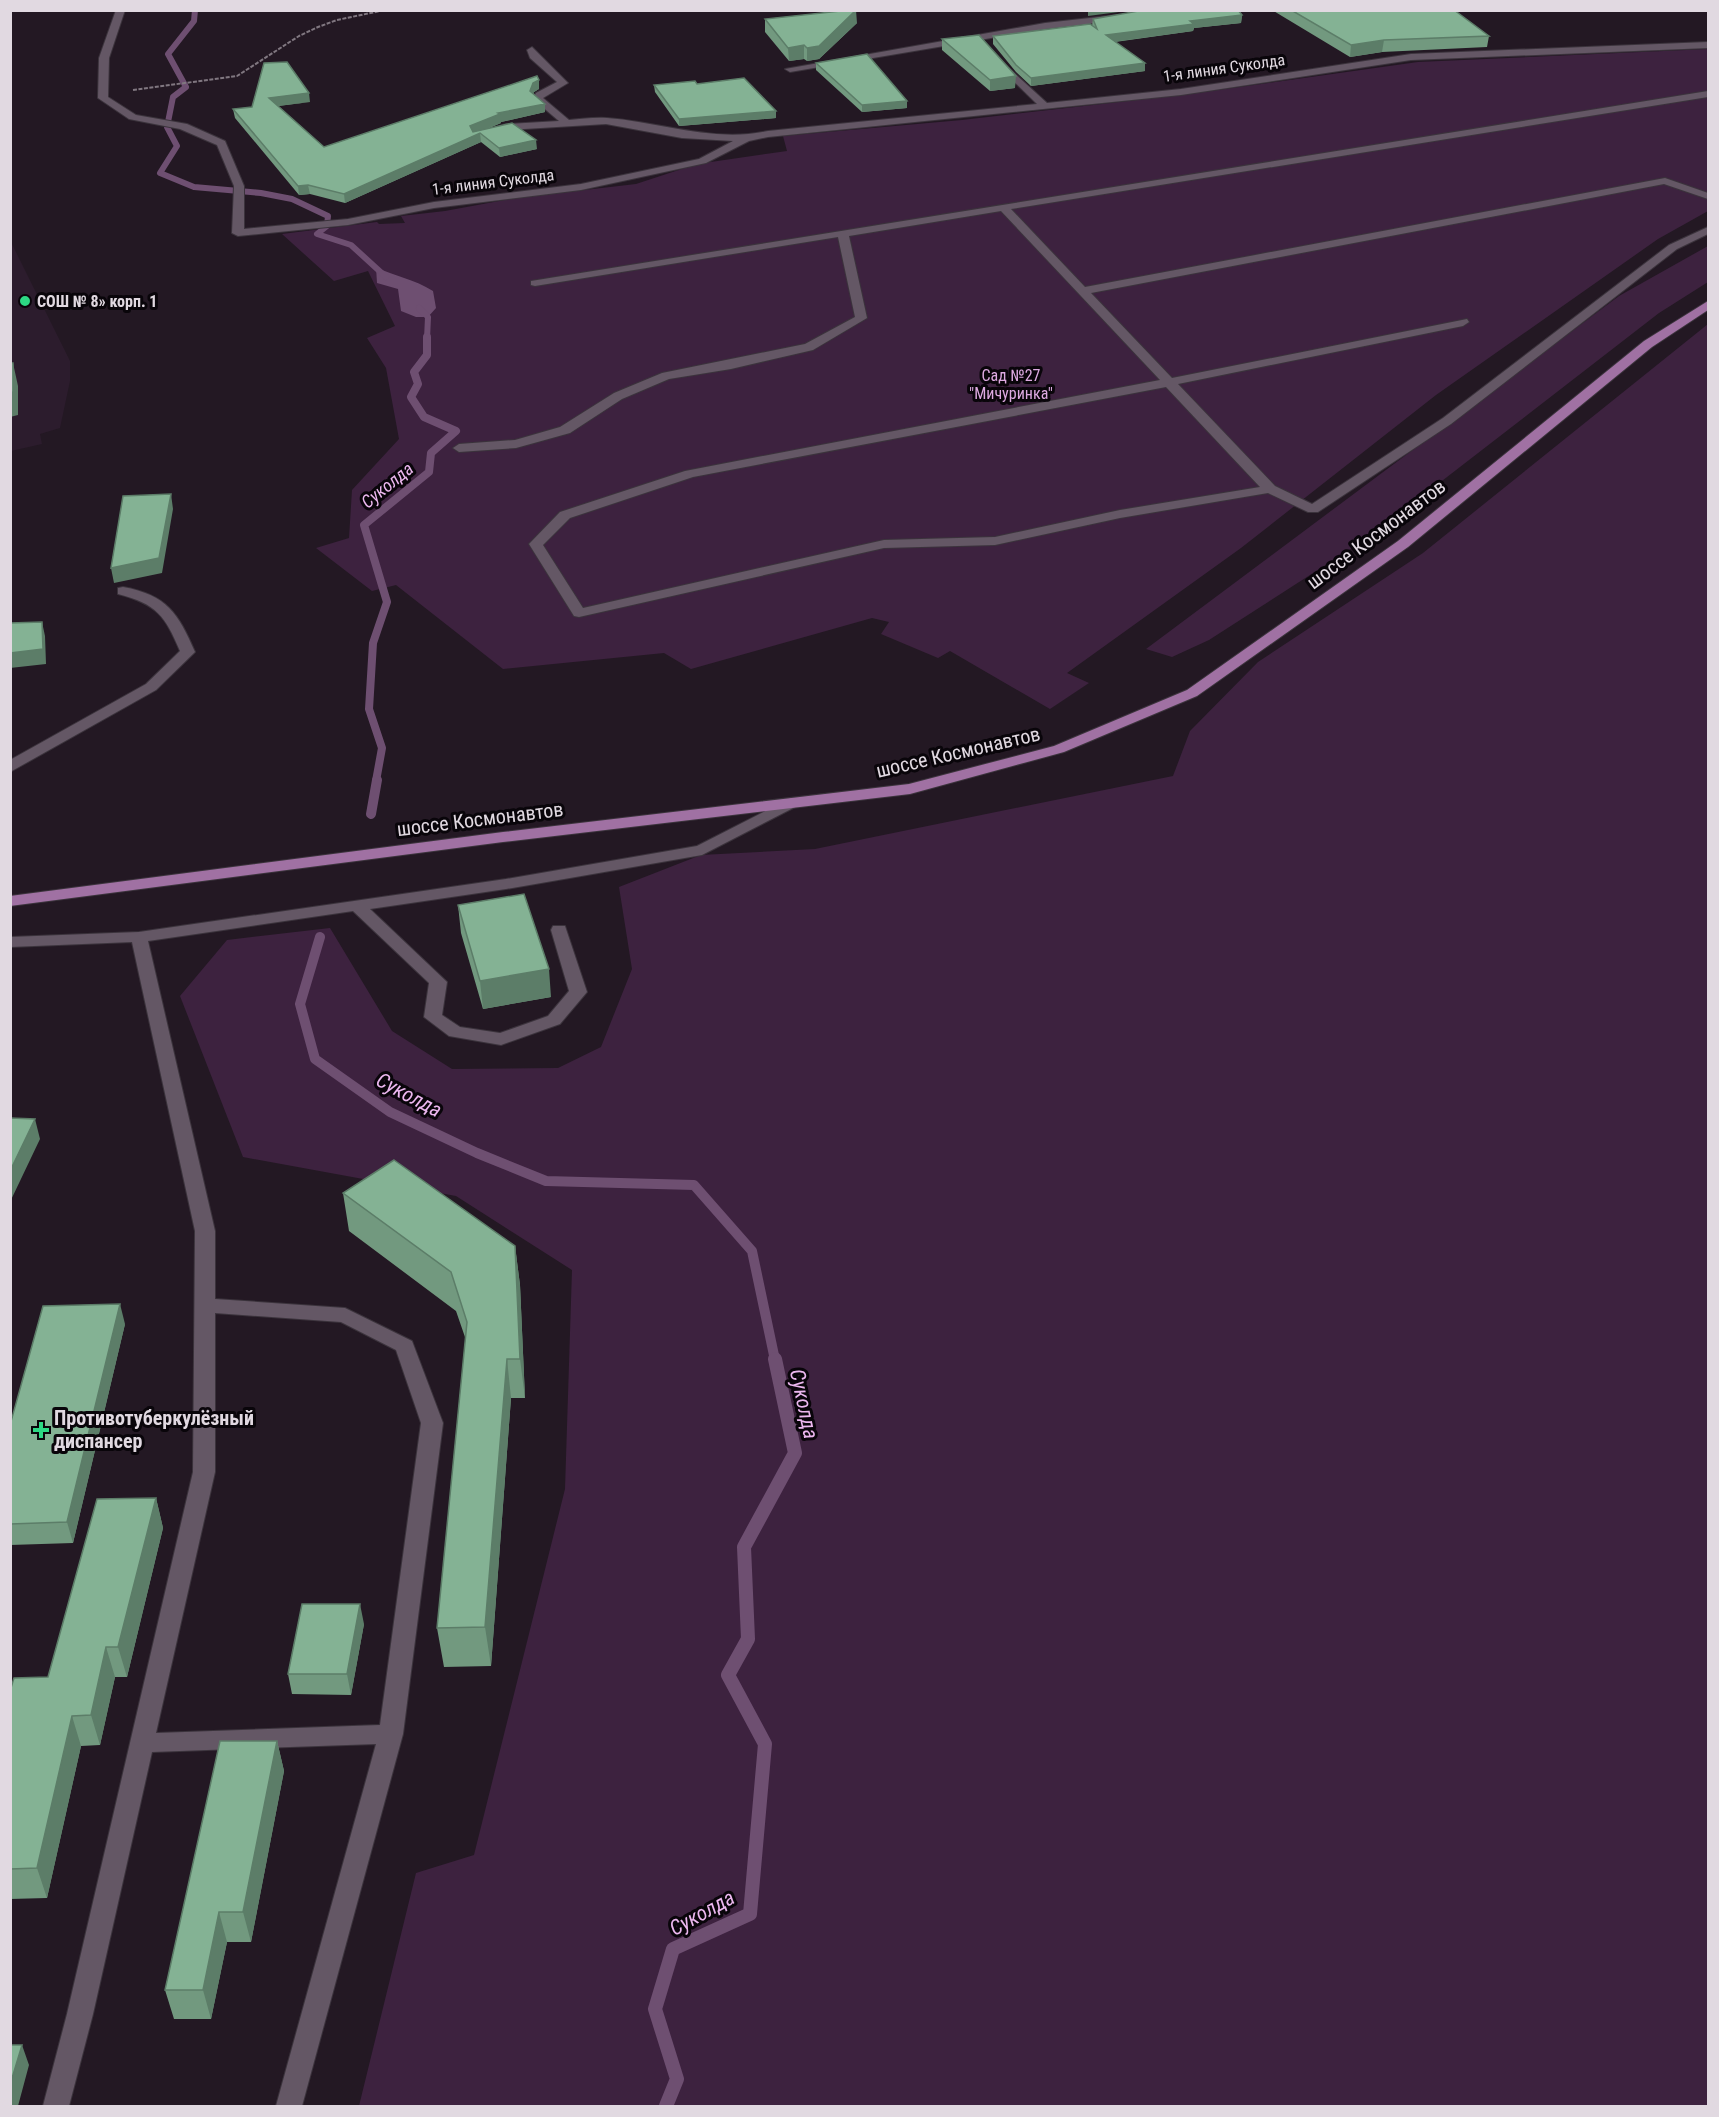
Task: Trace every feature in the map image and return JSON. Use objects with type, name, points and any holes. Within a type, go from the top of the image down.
[{"type":"main road","name":"шоссе Космонавтов","points":[[10,901],[503,837],[910,789],[1048,753],[1192,693],[1403,544],[1648,344],[1708,305]]},
{"type":"street","points":[[103,93],[104,58],[121,10]]},
{"type":"street","points":[[790,69],[985,45],[1045,26],[1128,17]]},
{"type":"street","points":[[985,45],[1011,76],[1046,107]]},
{"type":"street","name":"1-я линия Суколда","points":[[477,137],[506,127],[565,121],[606,120],[682,135],[746,139],[1181,92],[1411,57],[1708,45]]},
{"type":"street","points":[[532,50],[533,56],[563,83],[540,95],[538,99],[565,121]]},
{"type":"street","name":"1-я линия Суколда","points":[[103,93],[103,98],[133,117],[183,126],[221,143],[239,186],[238,233],[348,222],[434,205],[581,187],[702,162],[746,139]]},
{"type":"street","points":[[535,283],[1708,94]]},
{"type":"street","points":[[1084,291],[1665,181],[1708,196]]},
{"type":"street","points":[[1003,207],[1172,382],[1270,489],[1313,509],[1447,421],[1673,247],[1708,230]]},
{"type":"street","points":[[459,448],[516,444],[565,430],[618,396],[666,376],[731,365],[809,347],[840,330],[861,318],[843,233]]},
{"type":"street","points":[[1270,489],[1120,514],[994,541],[884,544],[579,613],[536,544],[565,515],[690,474],[1172,382],[1463,322]]},
{"type":"street","points":[[10,767],[151,687],[188,652],[171,615],[141,593],[123,591]]},
{"type":"street","points":[[10,942],[139,937],[507,884],[702,850],[791,803]]},
{"type":"street","points":[[357,906],[438,982],[433,1017],[455,1032],[501,1039],[554,1020],[578,992],[560,930]]},
{"type":"street","points":[[56,2106],[80,2014],[204,1472],[205,1231],[139,937]]},
{"type":"street","points":[[205,1305],[345,1315],[405,1346],[432,1423],[391,1734],[289,2106]]},
{"type":"street","points":[[142,1743],[391,1734]]},
{"type":"path","points":[[103,93],[237,76],[299,36],[318,27],[338,20],[385,10]]},
{"type":"shaded area","name":"СОШ № 8» корп. 1","points":[[10,240],[70,361],[70,381],[60,428],[40,434],[42,444],[11,451]]},
{"type":"shaded area","points":[[376,267],[433,291],[436,308],[428,317],[416,317],[401,311],[398,289],[377,283]]},
{"type":"green space","name":"Сад №27 \"Мичуринка\"","points":[[1708,49],[1708,211],[1658,239],[1436,395],[1241,548],[1067,673],[1089,683],[1050,709],[950,651],[938,658],[881,634],[889,622],[872,618],[691,669],[664,653],[503,669],[396,585],[372,591],[316,548],[349,538],[352,490],[399,439],[386,368],[367,338],[395,326],[368,271],[334,281],[282,234],[377,222],[379,224],[405,223],[401,216],[445,211],[516,198],[636,184],[697,164],[787,151],[783,136],[962,120],[1189,94],[1418,62]]},
{"type":"green space","points":[[1708,246],[1708,282],[1659,313],[1372,535],[1209,640],[1172,657],[1146,649],[1619,296]]},
{"type":"green space","points":[[1708,324],[1708,2106],[359,2106],[416,1873],[474,1855],[565,1489],[572,1270],[456,1196],[243,1157],[180,996],[227,940],[330,928],[392,1031],[452,1069],[558,1068],[601,1047],[632,969],[619,887],[701,855],[815,849],[1173,776],[1190,731],[1258,662],[1423,553]]},
{"type":"building","points":[[856,10],[819,46],[807,48],[804,45],[788,48],[765,19]]},
{"type":"building","points":[[1144,10],[1238,10],[1242,15],[1190,21],[1194,24],[1106,35],[1145,63],[1031,78],[1016,65],[993,36],[1090,24],[1097,29],[1093,19]]},
{"type":"building","points":[[1291,10],[1454,10],[1489,36],[1384,40],[1351,45]]},
{"type":"building","points":[[979,35],[1016,76],[990,80],[942,39]]},
{"type":"building","points":[[867,54],[907,101],[862,105],[816,63]]},
{"type":"building","points":[[287,62],[309,93],[269,98],[324,147],[537,76],[539,80],[533,83],[530,91],[545,104],[498,113],[500,114],[470,126],[473,132],[512,123],[536,140],[499,148],[480,133],[344,194],[308,185],[298,186],[233,109],[252,107],[264,63]]},
{"type":"building","points":[[744,78],[776,111],[679,119],[654,85],[695,81],[697,84]]},
{"type":"building","points":[[10,363],[13,363],[13,392],[10,393]]},
{"type":"building","points":[[171,494],[159,558],[111,568],[123,496]]},
{"type":"building","points":[[42,622],[43,649],[10,653],[10,623]]},
{"type":"building","points":[[524,894],[549,969],[480,981],[458,905]]},
{"type":"building","points":[[10,1118],[35,1119],[10,1171]]},
{"type":"building","points":[[394,1160],[515,1246],[520,1359],[507,1359],[485,1627],[437,1628],[467,1322],[451,1272],[343,1193]]},
{"type":"building","points":[[120,1304],[67,1522],[10,1524],[10,1425],[43,1306]]},
{"type":"building","points":[[156,1498],[118,1647],[106,1647],[91,1715],[72,1716],[37,1868],[10,1869],[10,1691],[14,1678],[48,1677],[97,1499]]},
{"type":"building","points":[[302,1604],[360,1604],[347,1674],[288,1674]]},
{"type":"building","points":[[220,1741],[277,1741],[243,1912],[219,1912],[203,1990],[165,1990]]},
{"type":"building","points":[[10,2045],[22,2045],[10,2085]]},
{"type":"waterway","name":"Суколда","points":[[195,10],[194,21],[168,54],[186,87],[173,97],[167,127],[177,146],[160,173],[194,187],[261,193],[292,199],[328,216],[327,226],[317,234],[351,245],[386,277]]},
{"type":"waterway","name":"Суколда","points":[[419,308],[428,317],[427,339]]},
{"type":"waterway","name":"Суколда","points":[[376,781],[382,748],[369,709],[373,643],[387,602],[364,525],[429,472],[431,453],[456,431],[424,417],[411,397],[418,384],[414,372],[427,355],[427,339]]},
{"type":"waterway","name":"Суколда","points":[[371,814],[377,780]]},
{"type":"waterway","name":"Суколда","points":[[320,937],[300,1004],[315,1059],[390,1112],[477,1153],[546,1181],[694,1185],[752,1251],[775,1360]]},
{"type":"waterway","name":"Суколда","points":[[666,2106],[677,2079],[655,2009],[673,1949],[750,1914],[765,1744],[728,1675],[748,1639],[744,1547],[795,1453],[775,1359]]},
{"type":"place","name":"СОШ № 8» корп. 1","points":[[25,301]]},
{"type":"place","name":"Противотуберкулёзный диспансер","points":[[41,1430]]}]
